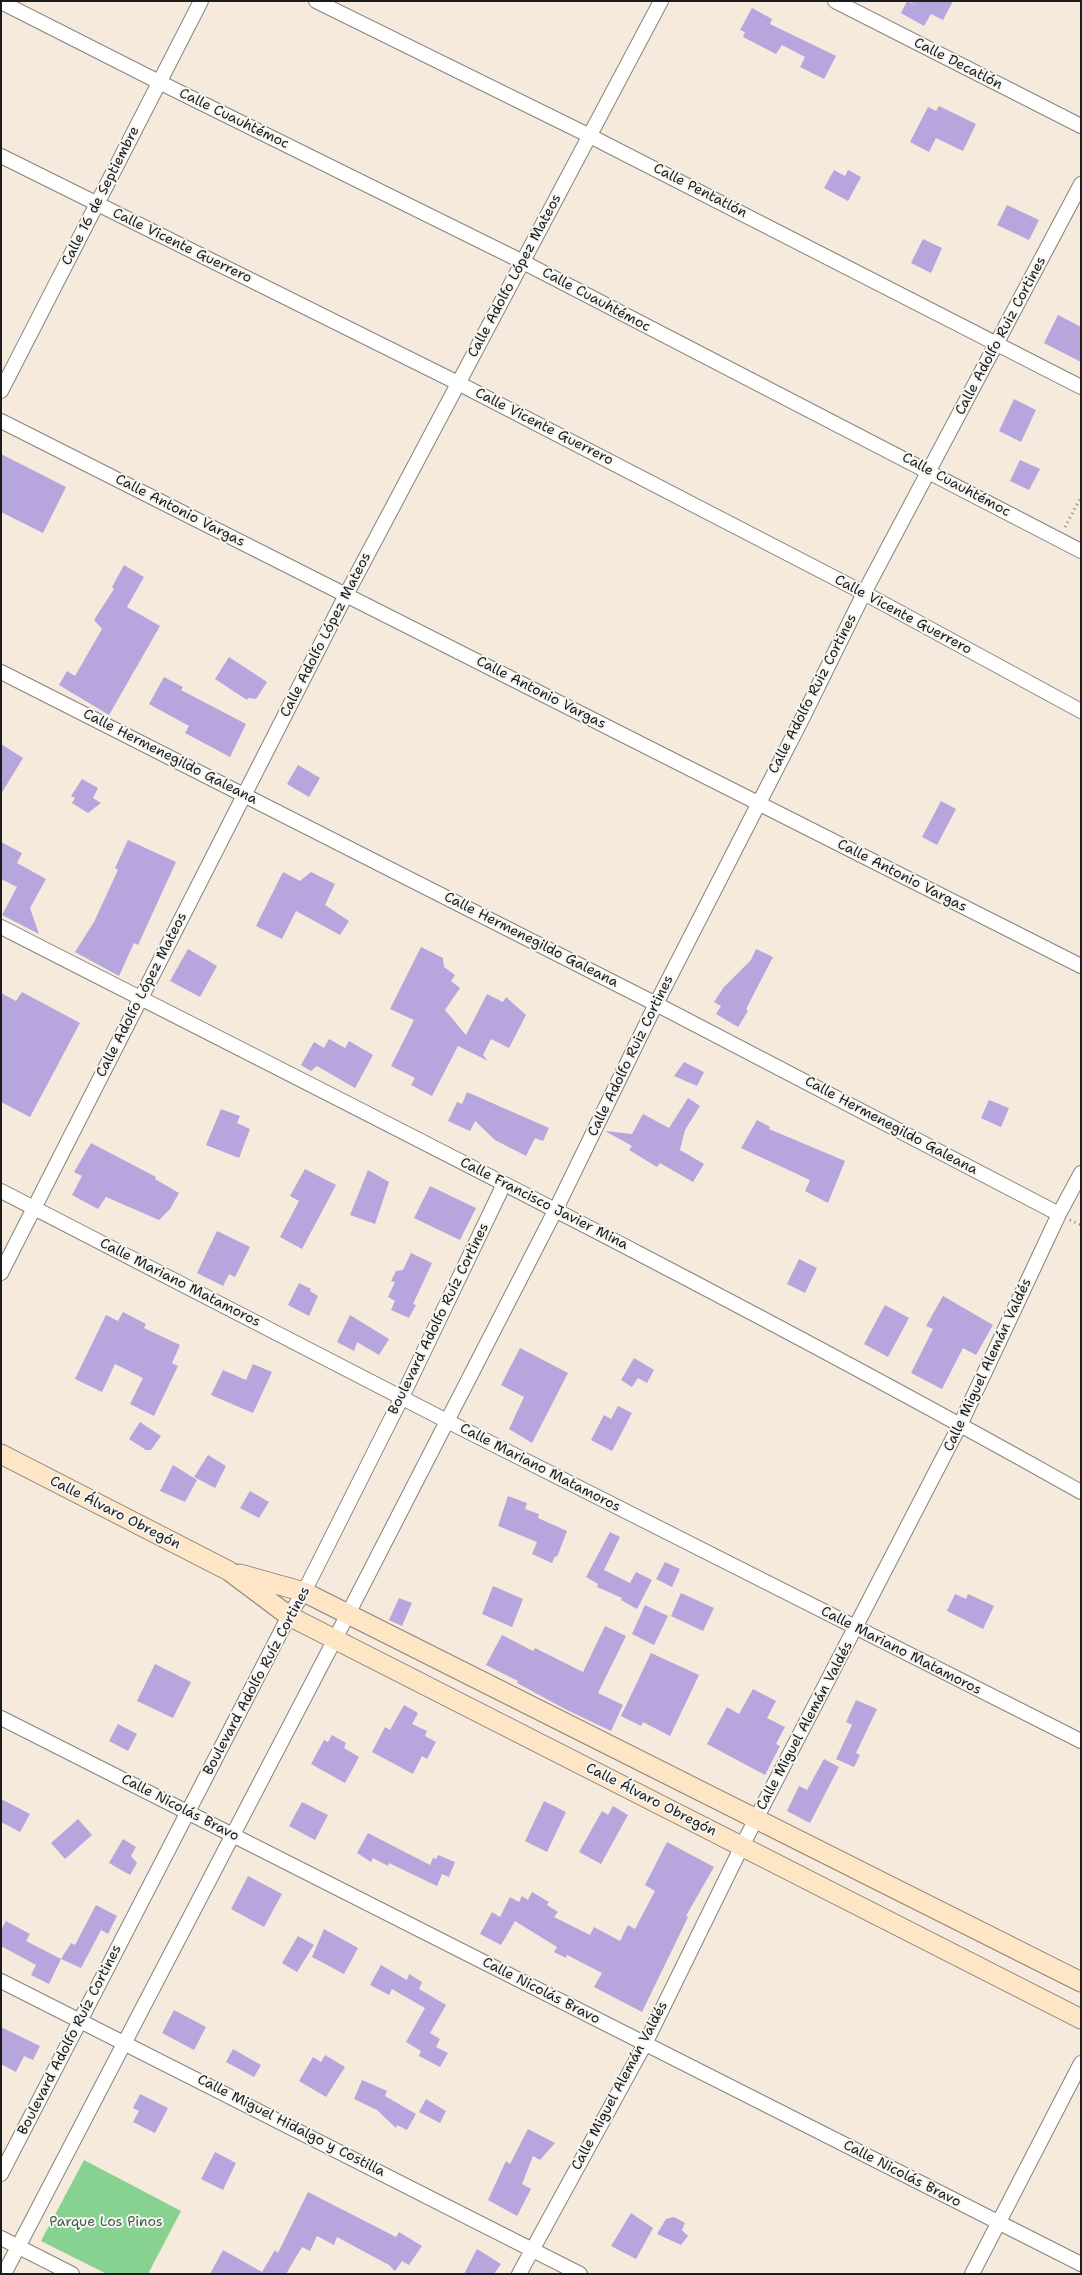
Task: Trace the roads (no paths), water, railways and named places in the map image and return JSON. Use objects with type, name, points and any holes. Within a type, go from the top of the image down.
[{"type":"street","name":"Calle 16 de Septiembre","points":[[1,391],[201,1]]},
{"type":"street","name":"Calle Pentatlón","points":[[316,1],[590,136],[1081,387]]},
{"type":"street","name":"Calle Adolfo López Mateos","points":[[1,1273],[346,595],[661,1]]},
{"type":"street","name":"Calle Decatlón","points":[[835,1],[1081,126]]},
{"type":"street","name":"Calle Cuauhtémoc","points":[[1,2],[523,262],[750,381],[930,471],[1081,551]]},
{"type":"street","name":"Calle Vicente Guerrero","points":[[1,156],[458,383],[864,593],[1081,711]]},
{"type":"street","name":"Calle Adolfo Ruiz Cortines","points":[[348,1614],[556,1209],[656,1004],[864,593],[1081,184]]},
{"type":"street","name":"Calle Antonio Vargas","points":[[1,420],[1081,966]]},
{"type":"street","name":"Calle Hermenegildo Galeana","points":[[1,672],[244,793],[656,1004],[1059,1214]]},
{"type":"street","name":"Calle Francisco Javier Mina","points":[[1,927],[556,1209],[960,1425],[1081,1492]]},
{"type":"street","name":"Calle Miguel Alemán Valdés","points":[[519,2274],[645,2044],[742,1846],[960,1425],[1059,1214],[1081,1173]]},
{"type":"street","name":"Boulevard Adolfo Ruíz Cortines","points":[[1,2174],[289,1616],[304,1592],[402,1397],[504,1184]]},
{"type":"street","name":"Calle Mariano Matamoros","points":[[1,1191],[446,1421],[1081,1741]]},
{"type":"street","name":"Calle Álvaro Obregón","points":[[1,1454],[229,1571],[289,1616],[1081,2019]]},
{"type":"street","name":"Calle Álvaro Obregón","points":[[229,1571],[304,1592],[1081,1982]]},
{"type":"street","points":[[4,2274],[348,1614]]},
{"type":"street","name":"Calle Nicolás Bravo","points":[[1,1718],[1081,2264]]},
{"type":"street","name":"Calle Miguel Hidalgo y Costilla","points":[[1,1981],[125,2042],[580,2274]]},
{"type":"street","points":[[972,2274],[1081,2063]]},
{"type":"street","points":[[1,2238],[72,2274]]},
{"type":"park label","name":"Parque Los Pinos","points":[[106,2222]]}]
